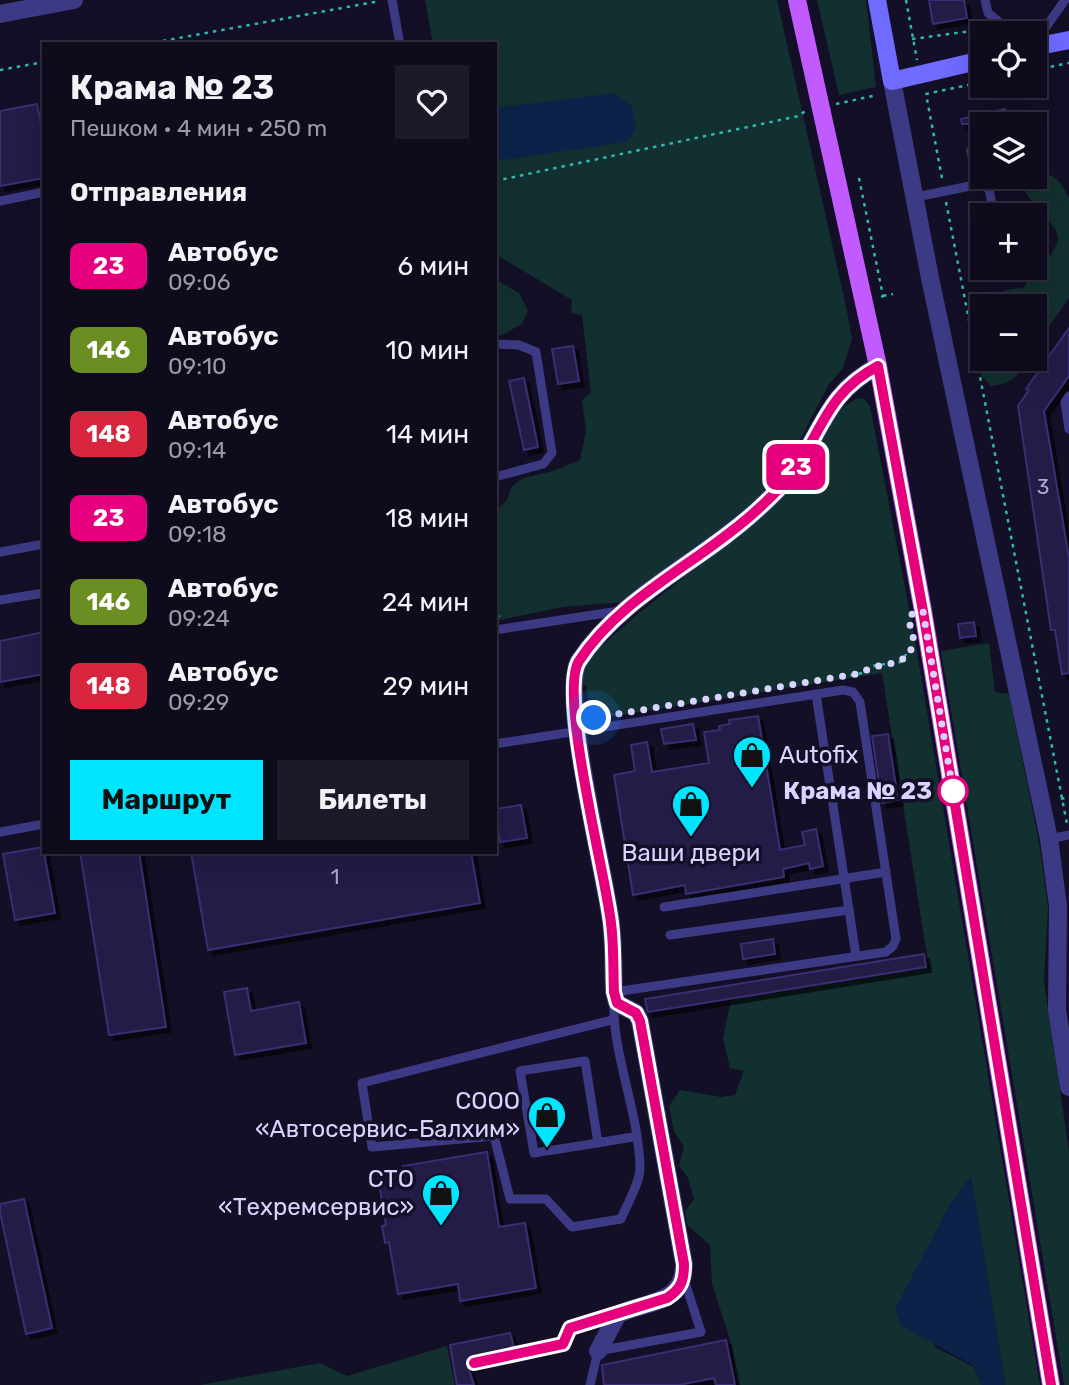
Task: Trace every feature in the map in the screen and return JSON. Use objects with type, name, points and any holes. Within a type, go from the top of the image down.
[{"type":"main road","points":[[797,0],[878,366],[923,611],[1051,1385]]},
{"type":"street","points":[[0,14],[74,0]]},
{"type":"street","points":[[877,0],[930,278],[1049,839],[1058,906],[1057,1010],[1069,1087]]},
{"type":"street","points":[[1047,44],[1069,40]]},
{"type":"street","points":[[893,86],[920,74],[970,63]]},
{"type":"street","points":[[598,1351],[618,1314],[667,1298],[677,1291],[684,1279],[684,1264],[640,1021],[636,1013],[617,1003],[614,992],[611,923],[577,729],[574,683],[577,664],[593,643],[627,610],[756,511],[790,476],[828,409],[862,375],[878,366]]},
{"type":"lane","points":[[392,0],[400,42]]},
{"type":"lane","points":[[985,0],[988,13],[998,21]]},
{"type":"lane","points":[[1047,27],[1065,0]]},
{"type":"lane","points":[[916,197],[980,184],[989,189],[992,203]]},
{"type":"lane","points":[[0,201],[42,192]]},
{"type":"lane","points":[[497,345],[519,345],[536,352],[552,453],[543,464],[497,476]]},
{"type":"lane","points":[[1069,396],[1065,402],[1069,429]]},
{"type":"lane","points":[[0,552],[42,544]]},
{"type":"lane","points":[[0,600],[42,593]]},
{"type":"lane","points":[[498,629],[627,610]]},
{"type":"lane","points":[[497,744],[577,729],[843,690],[853,692],[860,702],[896,939],[893,946],[886,952],[614,992],[612,1020],[632,1106],[640,1170],[621,1219],[572,1227],[546,1199],[510,1199],[494,1136],[372,1147],[362,1083],[612,1020]]},
{"type":"lane","points":[[816,694],[856,956]]},
{"type":"lane","points":[[0,832],[42,824]]},
{"type":"lane","points":[[1049,839],[1069,835]]},
{"type":"lane","points":[[664,907],[886,872]]},
{"type":"lane","points":[[670,934],[849,910]]},
{"type":"lane","points":[[598,1143],[585,1061],[520,1071],[534,1153],[598,1143],[634,1137]]},
{"type":"lane","points":[[590,1385],[598,1351],[701,1332],[684,1279]]},
{"type":"lane","points":[[474,1363],[563,1344],[570,1328],[618,1314]]},
{"type":"path","points":[[157,42],[385,0]]},
{"type":"path","points":[[906,0],[1069,835]]},
{"type":"path","points":[[912,39],[979,30],[975,10]]},
{"type":"path","points":[[0,71],[42,62]]},
{"type":"path","points":[[1047,67],[1069,63]]},
{"type":"path","points":[[926,94],[970,85]]},
{"type":"path","points":[[497,181],[786,119],[893,86]]},
{"type":"path","points":[[883,296],[893,294]]},
{"type":"path","points":[[835,678],[862,673],[872,666],[901,662],[908,657],[914,642]]},
{"type":"path","points":[[1061,799],[1069,797]]},
{"type":"green space","points":[[425,0],[777,0],[852,339],[843,368],[829,384],[784,471],[751,505],[625,602],[563,607],[497,621],[497,511],[508,498],[511,487],[523,478],[553,471],[580,460],[586,431],[582,400],[591,393],[582,315],[571,313],[572,300],[497,255],[497,42],[433,42]]},
{"type":"green space","points":[[817,0],[866,0],[876,87],[839,95]]},
{"type":"green space","points":[[1047,174],[1056,179],[1069,198],[1069,298],[1047,329],[1047,294],[998,294],[1024,288],[1028,280],[1047,280],[1047,255],[1051,255],[1058,241],[1054,227],[1047,219],[1047,203],[1033,203],[1025,189],[1047,189]]},
{"type":"green space","points":[[497,280],[519,293],[528,311],[522,324],[498,337]]},
{"type":"green space","points":[[979,371],[1020,371],[1010,381],[991,386]]},
{"type":"green space","points":[[857,398],[864,399],[870,406],[914,634],[1040,1385],[1005,1385],[971,1177],[950,1204],[935,1347],[974,1367],[982,1385],[738,1385],[730,1340],[712,1284],[710,1245],[687,1225],[685,1211],[694,1199],[688,1178],[679,1166],[684,1146],[674,1132],[669,1106],[680,1090],[721,1097],[735,1095],[744,1071],[730,1068],[723,1038],[731,1000],[929,968],[882,673],[596,719],[591,716],[586,685],[580,686],[582,668],[594,653],[634,617],[760,517],[835,413]]},
{"type":"green space","points":[[989,643],[995,692],[1009,694],[1039,842],[1048,906],[1044,982],[1069,1151],[1069,1385],[1064,1385],[941,651]]},
{"type":"green space","points":[[447,1346],[455,1385],[200,1385],[320,1363],[347,1376]]},
{"type":"water","points":[[614,93],[632,107],[636,128],[627,142],[497,161],[497,108]]},
{"type":"water","points":[[971,1176],[1005,1385],[982,1385],[974,1366],[901,1326],[895,1309],[950,1204]]},
{"type":"building","points":[[929,0],[964,0],[967,18],[933,24]]},
{"type":"building","points":[[37,104],[42,130],[42,178],[0,186],[0,111]]},
{"type":"building","points":[[970,117],[970,124],[962,124],[961,119]]},
{"type":"building","points":[[970,144],[970,164],[967,150]]},
{"type":"building","points":[[1069,328],[1069,376],[1044,411],[1069,558],[1069,673],[1062,674],[1055,630],[1051,630],[1018,406],[1039,371],[1047,371],[1047,359]]},
{"type":"building","points":[[573,346],[579,381],[558,384],[552,349]]},
{"type":"building","points":[[524,378],[538,447],[524,450],[509,381]]},
{"type":"building","points":[[974,622],[976,636],[960,638],[958,624]]},
{"type":"building","points":[[42,632],[42,674],[0,682],[0,641]]},
{"type":"building","points":[[758,716],[780,850],[805,845],[802,832],[816,829],[823,866],[810,869],[809,863],[783,869],[784,877],[686,894],[685,885],[633,895],[614,775],[635,771],[631,745],[647,742],[652,772],[709,763],[704,732],[720,730],[719,726],[730,724],[729,720]]},
{"type":"building","points":[[693,724],[696,740],[664,744],[661,729]]},
{"type":"building","points":[[888,734],[898,800],[882,803],[872,736]]},
{"type":"building","points":[[521,805],[527,838],[500,842],[497,809]]},
{"type":"building","points":[[42,847],[55,913],[15,920],[3,854]]},
{"type":"building","points":[[80,854],[139,854],[166,1027],[109,1035]]},
{"type":"building","points":[[191,854],[471,854],[480,903],[208,950]]},
{"type":"building","points":[[773,939],[775,954],[743,959],[741,944]]},
{"type":"building","points":[[924,954],[926,967],[648,1012],[645,999]]},
{"type":"building","points":[[247,988],[251,1011],[299,1002],[306,1043],[235,1055],[224,992]]},
{"type":"building","name":"СТО «Техремсервис»","points":[[487,1152],[499,1227],[525,1223],[536,1288],[460,1301],[458,1284],[398,1294],[389,1242],[385,1243],[382,1226],[386,1225],[378,1177],[404,1172],[403,1166]]},
{"type":"building","points":[[24,1199],[52,1328],[26,1334],[0,1212],[0,1204]]},
{"type":"building","points":[[510,1333],[514,1347],[470,1357],[467,1364],[474,1385],[457,1385],[450,1345]]},
{"type":"building","points":[[726,1340],[735,1385],[716,1385],[714,1378],[679,1385],[604,1385],[602,1365]]},
{"type":"bus line","name":"23","points":[[474,1363],[563,1344],[570,1328],[591,1324],[640,1305],[667,1298],[677,1291],[684,1279],[684,1264],[640,1021],[636,1013],[617,1003],[614,992],[611,923],[579,749],[574,683],[577,664],[593,643],[627,610],[756,511],[790,476],[828,409],[845,389],[878,366],[923,611],[1051,1385]]},
{"type":"place","name":"Autofix","points":[[752,789]]},
{"type":"place","name":"Крама № 23","points":[[953,791]]},
{"type":"place","name":"Ваши двери","points":[[691,838]]},
{"type":"place","name":"СООО «Автосервис-Балхим»","points":[[547,1149]]},
{"type":"place","name":"СТО «Техремсервис»","points":[[441,1227]]},
{"type":"route","points":[[594,718],[602,714],[862,673],[872,666],[901,662],[908,657],[914,642],[908,621],[910,615],[923,611],[954,797],[953,791]]}]
